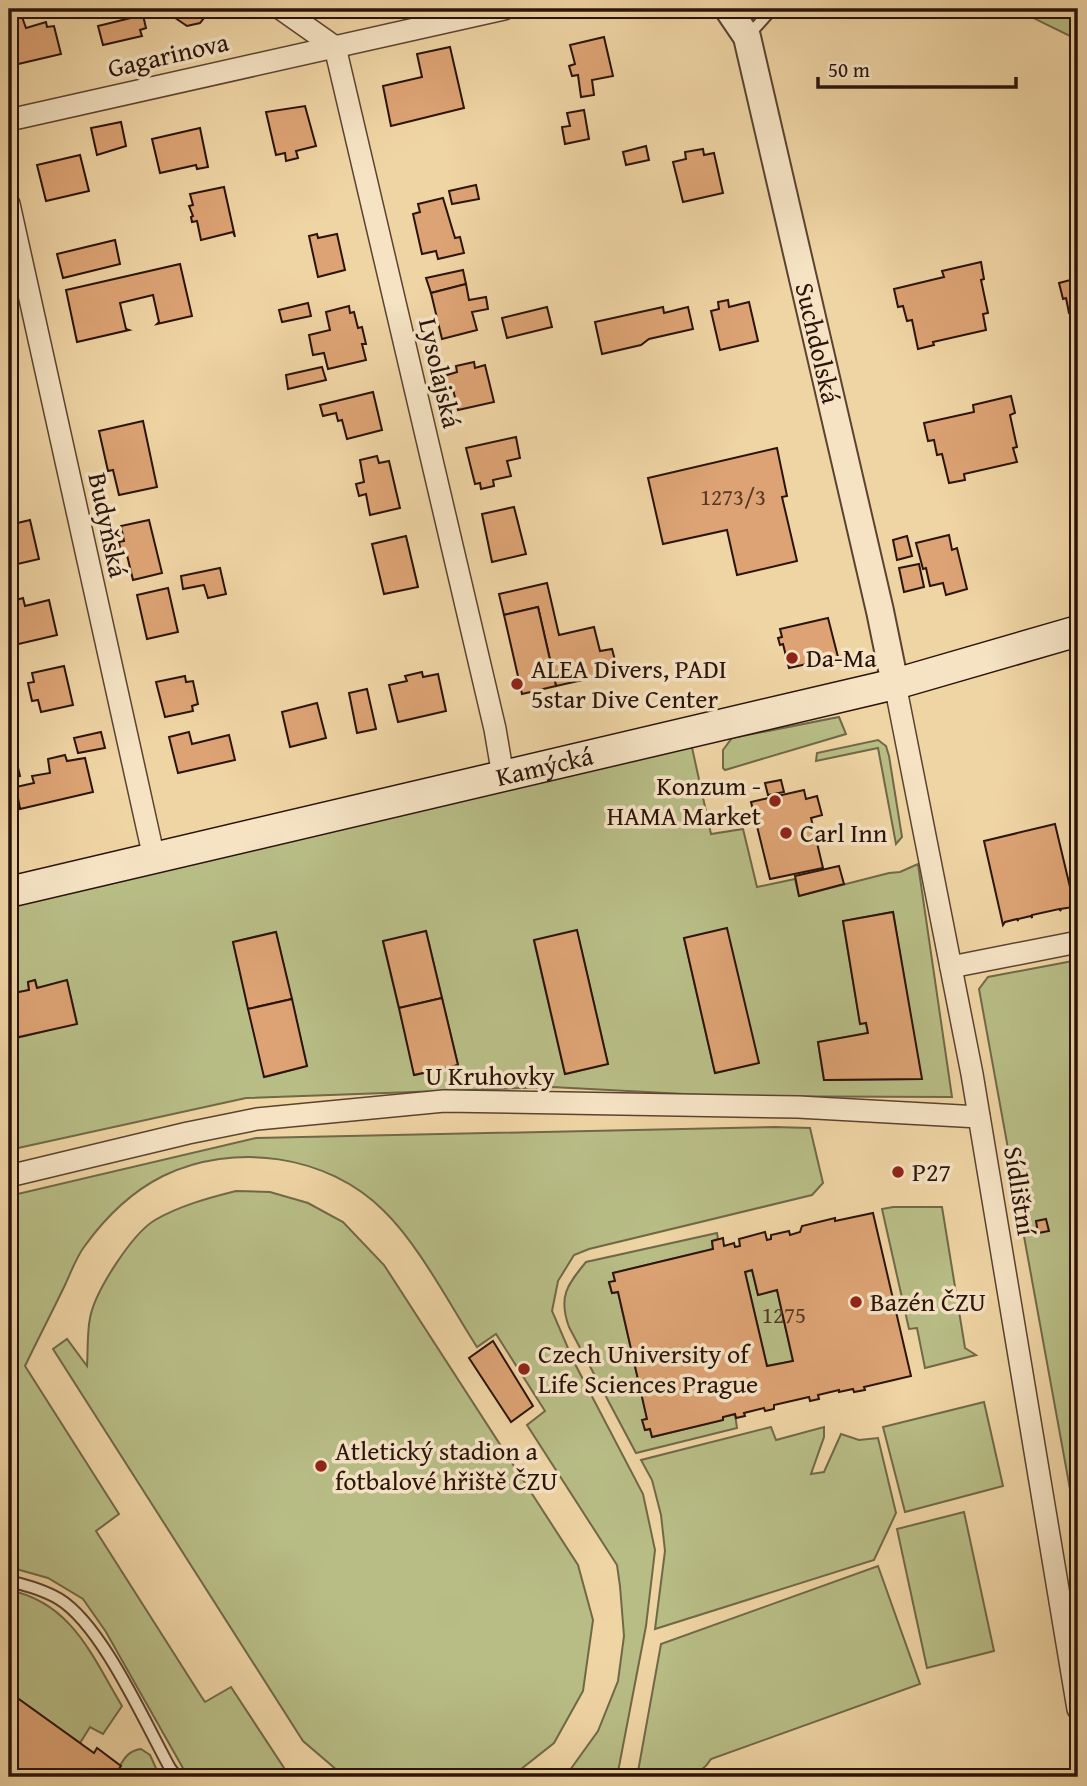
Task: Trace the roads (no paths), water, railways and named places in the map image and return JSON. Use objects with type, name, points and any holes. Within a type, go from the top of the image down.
[{"type":"main road","name":"Kamýcká","points":[[9,892],[895,684],[1078,631]]},
{"type":"street","points":[[281,9],[335,47]]},
{"type":"street","name":"Gagarinova","points":[[9,120],[504,9]]},
{"type":"street","name":"Suchdolská","points":[[728,9],[747,37],[895,684]]},
{"type":"street","name":"Lysolajská","points":[[335,47],[495,729],[503,776]]},
{"type":"street","name":"Budyňská","points":[[9,204],[154,858]]},
{"type":"street","name":"Sídlištní","points":[[895,684],[979,1117],[1078,1709]]},
{"type":"street","points":[[951,967],[1078,942]]},
{"type":"street","name":"U Kruhovky","points":[[9,1176],[257,1119],[444,1101],[799,1107],[979,1117]]},
{"type":"lane","points":[[747,37],[772,9]]},
{"type":"lane","points":[[9,1581],[31,1586],[60,1600],[80,1616],[97,1637],[177,1777]]},
{"type":"place","name":"Da-Ma","points":[[792,658]]},
{"type":"place","name":"ALEA Divers, PADI 5star Dive Center","points":[[517,684]]},
{"type":"place","name":"Konzum - HAMA Market","points":[[775,801]]},
{"type":"place","name":"Carl Inn","points":[[786,833]]},
{"type":"place","name":"P27","points":[[898,1172]]},
{"type":"place","name":"Bazén ČZU","points":[[856,1302]]},
{"type":"place","name":"Czech University of Life Sciences Prague","points":[[524,1369]]},
{"type":"place","name":"Atletický stadion a fotbalové hřiště ČZU","points":[[321,1466]]}]
